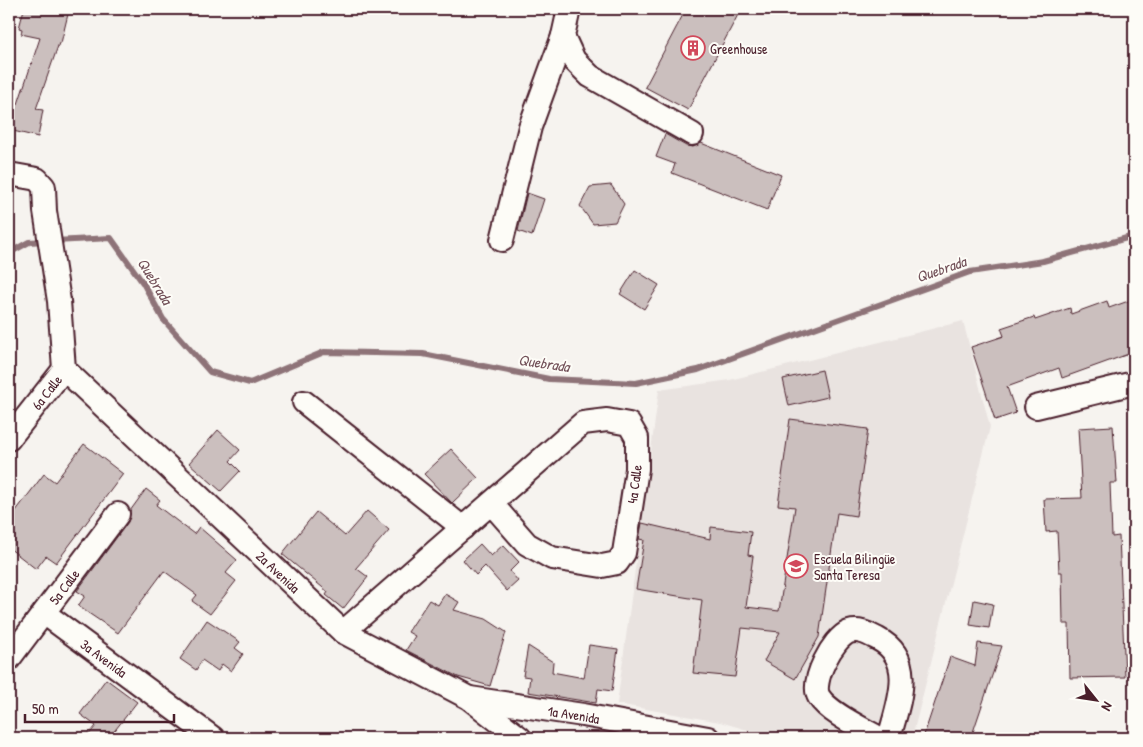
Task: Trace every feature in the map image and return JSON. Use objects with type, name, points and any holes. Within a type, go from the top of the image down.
[{"type":"street","points":[[502,240],[530,127],[563,36],[569,9]]},
{"type":"street","points":[[563,36],[574,60],[590,76],[692,134]]},
{"type":"street","points":[[9,174],[37,179],[44,187],[45,211],[59,301],[64,369]]},
{"type":"street","name":"6a Calle","points":[[9,439],[64,369]]},
{"type":"street","name":"2a Avenida","points":[[64,369],[343,632],[469,698],[520,738]]},
{"type":"street","points":[[1036,407],[1134,382]]},
{"type":"street","points":[[304,402],[463,528]]},
{"type":"street","name":"4a Calle","points":[[343,632],[491,503],[583,424],[607,420],[629,424],[637,438],[637,469],[624,553],[616,563],[602,566],[552,558],[527,544],[491,503]]},
{"type":"street","name":"5a Calle","points":[[9,659],[118,514]]},
{"type":"street","name":"3a Avenida","points":[[44,613],[213,738]]},
{"type":"street","points":[[879,738],[824,704],[817,695],[817,681],[835,642],[848,633],[861,630],[885,643],[901,662],[902,689],[889,738]]},
{"type":"street","name":"1a Avenida","points":[[469,698],[583,715],[708,738]]},
{"type":"shaded area","name":"Escuela Bilingüe Santa Teresa","points":[[963,321],[990,427],[912,738],[775,738],[720,722],[617,704],[659,390],[730,380]]},
{"type":"building","points":[[24,9],[44,9],[68,14],[61,43],[59,43],[36,109],[43,110],[38,137],[9,130],[9,102],[18,104],[40,38],[21,34],[22,29],[19,28]]},
{"type":"building","name":"Greenhouse","points":[[686,9],[741,9],[688,110],[645,87]]},
{"type":"building","points":[[665,134],[686,146],[693,147],[701,143],[781,175],[767,210],[672,173],[675,164],[656,157]]},
{"type":"building","points":[[611,185],[624,204],[615,222],[593,224],[580,206],[590,187]]},
{"type":"building","points":[[527,193],[544,199],[532,236],[518,231]]},
{"type":"building","points":[[635,270],[659,285],[644,309],[620,294]]},
{"type":"building","points":[[1134,299],[1134,352],[1062,378],[1059,368],[1007,387],[1016,413],[995,420],[971,347],[1004,336],[1001,328],[1034,317],[1035,320],[1070,308],[1071,314],[1107,301],[1109,308]]},
{"type":"building","points":[[822,370],[828,397],[789,406],[783,379]]},
{"type":"building","points":[[790,419],[868,429],[856,516],[837,513],[819,637],[795,679],[764,661],[780,632],[742,628],[735,677],[693,673],[702,600],[636,589],[644,540],[639,539],[642,523],[710,539],[711,527],[751,532],[748,555],[753,556],[746,607],[779,611],[795,507],[778,505]]},
{"type":"building","points":[[1113,426],[1117,483],[1110,483],[1112,537],[1119,536],[1125,677],[1070,678],[1069,624],[1063,624],[1062,572],[1059,572],[1057,531],[1046,532],[1044,499],[1082,498],[1078,428]]},
{"type":"building","points":[[218,430],[240,450],[230,461],[240,471],[221,491],[189,463]]},
{"type":"building","points":[[84,444],[123,474],[56,563],[46,556],[36,569],[9,548],[9,520],[44,474],[55,482]]},
{"type":"building","points":[[451,449],[478,478],[452,503],[424,474]]},
{"type":"building","points":[[146,489],[160,500],[156,505],[194,534],[199,527],[237,560],[226,573],[236,581],[210,614],[192,601],[197,595],[164,571],[118,633],[78,606],[85,596],[77,591],[128,522],[130,511]]},
{"type":"building","points":[[367,511],[389,530],[356,568],[368,577],[343,609],[326,595],[328,592],[282,554],[316,512],[345,536]]},
{"type":"building","points":[[480,544],[491,556],[503,545],[519,562],[510,571],[518,581],[507,591],[485,566],[476,575],[463,560]]},
{"type":"building","points":[[445,594],[459,602],[454,610],[486,619],[506,632],[490,686],[458,677],[406,650],[415,636],[408,632],[429,600],[438,605]]},
{"type":"building","points":[[974,600],[993,604],[989,628],[970,625]]},
{"type":"building","points":[[207,620],[240,642],[235,648],[243,654],[231,671],[222,664],[218,671],[202,660],[196,670],[180,659]]},
{"type":"building","points":[[978,643],[1002,646],[971,738],[923,738],[950,657],[975,666]]},
{"type":"building","points":[[589,645],[618,649],[612,691],[598,689],[596,703],[528,692],[530,677],[523,676],[528,646],[553,662],[552,672],[584,678]]},
{"type":"building","points":[[106,679],[137,702],[109,738],[86,738],[96,726],[80,714]]},
{"type":"waterway","name":"Quebrada","points":[[55,241],[111,238],[143,283],[163,319],[210,372],[250,383],[324,352],[423,354],[549,379],[636,383],[698,370],[970,272],[1043,261],[1134,236]]},
{"type":"waterway","name":"Quebrada","points":[[9,253],[29,242],[45,241]]},
{"type":"place","name":"Greenhouse","points":[[693,48]]},
{"type":"place","name":"Escuela Bilingüe Santa Teresa","points":[[796,566]]}]
